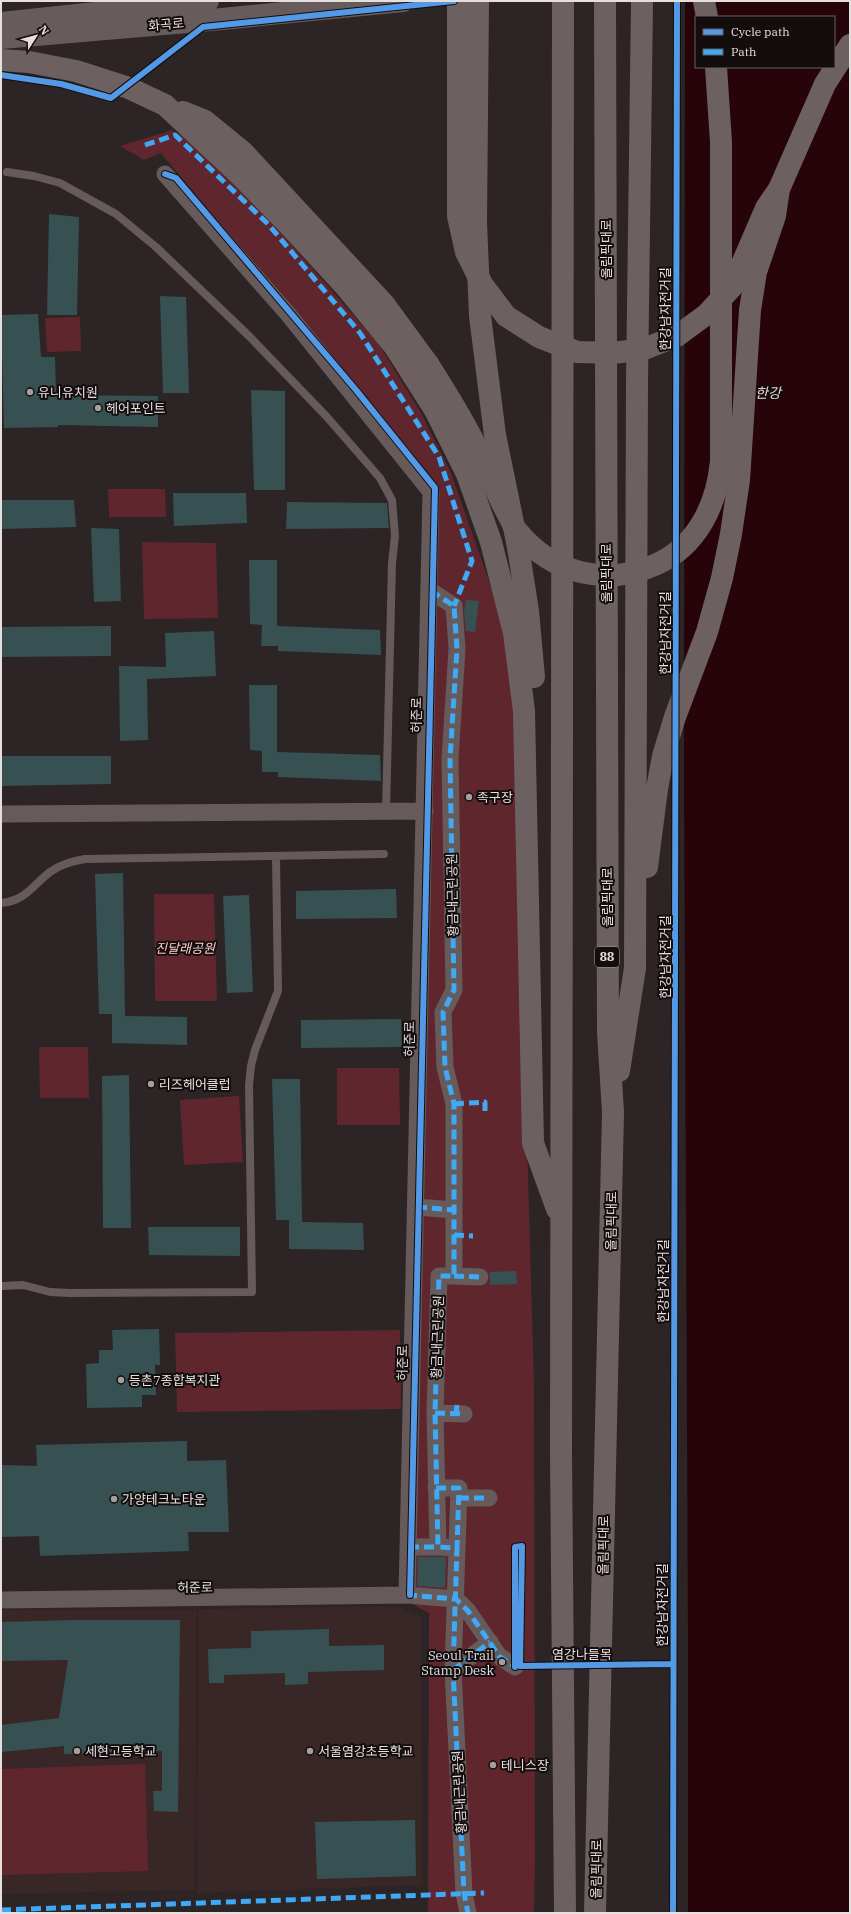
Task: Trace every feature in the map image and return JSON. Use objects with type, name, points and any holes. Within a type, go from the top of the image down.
[{"type":"highway","points":[[458,1],[458,216],[466,252],[482,284],[506,316],[539,337],[577,352],[613,353],[644,350],[677,336],[707,314],[732,287],[766,208],[779,189],[824,84],[835,68]]},
{"type":"highway","points":[[478,1],[476,223],[480,316],[495,434],[518,547],[528,611],[534,674],[536,748],[526,796]]},
{"type":"highway","points":[[563,1],[561,1453],[565,1913]]},
{"type":"highway","name":"올림픽대로","points":[[595,1913],[613,1112],[608,1032],[605,1]]},
{"type":"highway","points":[[635,968],[636,382],[642,1]]},
{"type":"highway","points":[[704,1],[707,16]]},
{"type":"highway","points":[[835,68],[850,45]]},
{"type":"highway","points":[[1,60],[29,62],[76,71],[129,88],[205,121],[243,152],[384,304],[428,364],[462,419],[488,469],[502,504],[517,531],[538,551],[560,565],[589,574],[615,576],[648,568],[666,560],[684,545],[699,528],[712,505],[719,483],[721,461],[721,149],[716,68]]},
{"type":"highway","points":[[165,104],[240,175],[346,287],[395,347],[435,410],[467,474],[491,542],[514,633],[524,711],[533,1143],[562,1226]]},
{"type":"highway","points":[[613,1112],[635,968],[655,807],[663,756],[675,717],[707,632],[722,578],[731,534],[739,480],[750,310],[756,272],[775,216],[779,189]]},
{"type":"main road","name":"화곡로","points":[[1,23],[208,1]]},
{"type":"main road","name":"화곡로","points":[[1,38],[222,19],[403,1]]},
{"type":"street","name":"허준로","points":[[1,1600],[407,1595],[417,1207],[431,492],[293,320],[165,174]]},
{"type":"street","name":"황금내근린공원","points":[[430,590],[454,606],[457,649],[450,759],[454,990],[442,1012],[445,1067],[454,1104],[454,1276]]},
{"type":"street","points":[[1,814],[425,811]]},
{"type":"street","points":[[417,1207],[454,1210]]},
{"type":"street","name":"황금내근린공원","points":[[438,1547],[435,1413],[439,1276],[480,1277]]},
{"type":"street","points":[[435,1413],[459,1411]]},
{"type":"street","points":[[436,1488],[459,1488],[459,1498],[489,1498]]},
{"type":"street","name":"황금내근린공원","points":[[459,1498],[453,1670],[464,1893],[468,1913]]},
{"type":"street","points":[[409,1547],[457,1548]]},
{"type":"street","points":[[407,1595],[456,1599],[468,1611],[499,1656],[515,1667]]},
{"type":"street","points":[[453,1670],[490,1642]]},
{"type":"lane","points":[[6,172],[34,176],[60,183],[116,214],[156,247],[249,336],[327,417],[380,478],[392,500],[395,536],[392,563],[386,811]]},
{"type":"lane","points":[[1,904],[13,902],[21,898],[52,871],[73,861],[92,859],[384,854]]},
{"type":"lane","points":[[1,1286],[23,1285],[50,1292],[70,1293],[252,1292],[249,1085],[251,1066],[255,1050],[278,991],[276,856]]},
{"type":"shaded area","name":"서울염강초등학교","points":[[397,1606],[421,1617],[423,1885],[197,1893],[198,1609]]},
{"type":"shaded area","points":[[197,1609],[195,1890],[1,1894],[1,1610]]},
{"type":"green space","points":[[172,130],[201,148],[248,195],[378,343],[421,413],[451,473],[497,604],[514,692],[534,1384],[534,1913],[428,1913],[429,1613],[412,1604],[431,811],[437,484],[161,153],[144,160],[120,146]]},
{"type":"green space","points":[[80,317],[81,351],[47,352],[45,318]]},
{"type":"green space","points":[[108,489],[165,489],[166,517],[109,517]]},
{"type":"green space","points":[[142,542],[216,543],[218,618],[144,619]]},
{"type":"green space","name":"진달래공원","points":[[154,894],[214,894],[217,1001],[155,1001]]},
{"type":"green space","points":[[39,1047],[88,1047],[89,1098],[40,1098]]},
{"type":"green space","points":[[337,1068],[399,1068],[400,1125],[337,1125]]},
{"type":"green space","points":[[239,1096],[243,1162],[184,1165],[180,1100]]},
{"type":"green space","points":[[400,1330],[401,1409],[177,1412],[175,1333]]},
{"type":"green space","points":[[145,1764],[148,1871],[1,1875],[1,1769]]},
{"type":"water","name":"한강","points":[[685,1],[850,1],[850,1913],[688,1913],[684,779]]},
{"type":"building","points":[[49,214],[79,217],[77,315],[47,315]]},
{"type":"building","points":[[160,296],[186,297],[189,393],[163,393]]},
{"type":"building","points":[[38,314],[41,357],[55,357],[56,395],[158,396],[158,427],[58,425],[58,427],[4,428],[1,315]]},
{"type":"building","points":[[251,390],[285,391],[285,490],[254,490]]},
{"type":"building","points":[[173,493],[246,493],[247,523],[174,526]]},
{"type":"building","points":[[1,500],[74,500],[76,527],[1,529]]},
{"type":"building","points":[[287,502],[387,503],[389,528],[286,529]]},
{"type":"building","points":[[91,528],[119,529],[121,601],[94,602]]},
{"type":"building","points":[[249,560],[277,560],[277,626],[380,630],[381,655],[278,651],[278,646],[261,646],[262,625],[250,624]]},
{"type":"building","points":[[466,600],[479,601],[475,632],[466,631],[464,612]]},
{"type":"building","points":[[111,626],[111,656],[1,657],[1,627]]},
{"type":"building","points":[[214,631],[216,676],[147,679],[148,740],[120,741],[119,666],[166,667],[165,633]]},
{"type":"building","points":[[249,685],[277,685],[277,752],[380,755],[381,781],[278,777],[278,772],[262,772],[262,751],[250,750]]},
{"type":"building","points":[[1,756],[111,756],[111,784],[1,786]]},
{"type":"building","points":[[123,873],[125,1016],[187,1017],[187,1045],[112,1043],[112,1014],[99,1014],[95,874]]},
{"type":"building","points":[[396,889],[397,918],[296,919],[296,891]]},
{"type":"building","points":[[249,895],[253,992],[227,993],[223,896]]},
{"type":"building","points":[[401,1019],[402,1047],[301,1048],[301,1020]]},
{"type":"building","points":[[129,1075],[131,1228],[103,1228],[102,1076]]},
{"type":"building","points":[[272,1079],[300,1079],[302,1222],[363,1223],[364,1250],[289,1249],[289,1220],[276,1220]]},
{"type":"building","points":[[148,1227],[240,1227],[240,1256],[149,1255]]},
{"type":"building","points":[[516,1271],[517,1284],[490,1285],[490,1272]]},
{"type":"building","name":"등촌7종합복지관","points":[[159,1329],[160,1365],[155,1365],[156,1395],[142,1395],[142,1407],[87,1408],[86,1364],[99,1363],[99,1350],[113,1350],[112,1330]]},
{"type":"building","name":"가양테크노타운","points":[[187,1441],[187,1461],[226,1460],[229,1532],[188,1532],[189,1551],[40,1556],[39,1536],[1,1537],[1,1465],[37,1466],[36,1445]]},
{"type":"building","points":[[418,1557],[446,1557],[445,1588],[417,1586]]},
{"type":"building","points":[[180,1620],[178,1812],[154,1811],[153,1791],[162,1791],[162,1751],[64,1754],[64,1746],[1,1752],[1,1725],[59,1718],[68,1660],[1,1661],[1,1622]]},
{"type":"building","points":[[329,1629],[329,1646],[384,1645],[384,1670],[308,1672],[308,1684],[285,1685],[285,1673],[224,1675],[224,1683],[209,1683],[208,1649],[251,1648],[251,1631]]},
{"type":"building","points":[[415,1820],[416,1876],[317,1879],[315,1822]]},
{"type":"marked path","points":[[145,145],[175,135],[268,224],[360,333],[439,457],[472,561],[454,606]]},
{"type":"marked path","points":[[431,591],[454,606],[457,649],[450,759],[454,990],[443,1012],[445,1067],[454,1104],[454,1276],[439,1276],[435,1413],[438,1547],[457,1548],[453,1670],[464,1893],[468,1913]]},
{"type":"marked path","points":[[454,1104],[485,1102],[485,1111]]},
{"type":"marked path","points":[[417,1207],[454,1210]]},
{"type":"marked path","points":[[454,1235],[473,1236]]},
{"type":"marked path","points":[[454,1276],[480,1277]]},
{"type":"marked path","points":[[456,1413],[457,1405]]},
{"type":"marked path","points":[[435,1413],[464,1414]]},
{"type":"marked path","points":[[436,1488],[459,1488],[457,1548]]},
{"type":"marked path","points":[[459,1498],[489,1498]]},
{"type":"marked path","points":[[409,1547],[438,1547]]},
{"type":"marked path","points":[[407,1595],[456,1599],[468,1611],[499,1656],[515,1667]]},
{"type":"marked path","points":[[453,1670],[490,1642]]},
{"type":"marked path","points":[[1,1910],[484,1893]]},
{"type":"cycle path","points":[[1,75],[61,84],[111,98],[203,27],[454,1]]},
{"type":"cycle path","name":"한강남자전거길","points":[[673,1913],[677,1]]},
{"type":"cycle path","points":[[165,174],[176,178],[356,390],[435,488],[410,1595]]},
{"type":"cycle path","name":"염강나들목","points":[[515,1667],[515,1547],[522,1546],[520,1666],[673,1664]]},
{"type":"place","name":"유니유치원","points":[[30,392]]},
{"type":"place","name":"헤어포인트","points":[[98,408]]},
{"type":"place","name":"족구장","points":[[469,797]]},
{"type":"place","name":"리즈헤어클럽","points":[[151,1084]]},
{"type":"place","name":"등촌7종합복지관","points":[[121,1380]]},
{"type":"place","name":"가양테크노타운","points":[[114,1499]]},
{"type":"place","name":"Seoul Trail Stamp Desk","points":[[502,1662]]},
{"type":"place","name":"세현고등학교","points":[[77,1751]]},
{"type":"place","name":"서울염강초등학교","points":[[310,1751]]},
{"type":"place","name":"테니스장","points":[[493,1765]]}]
